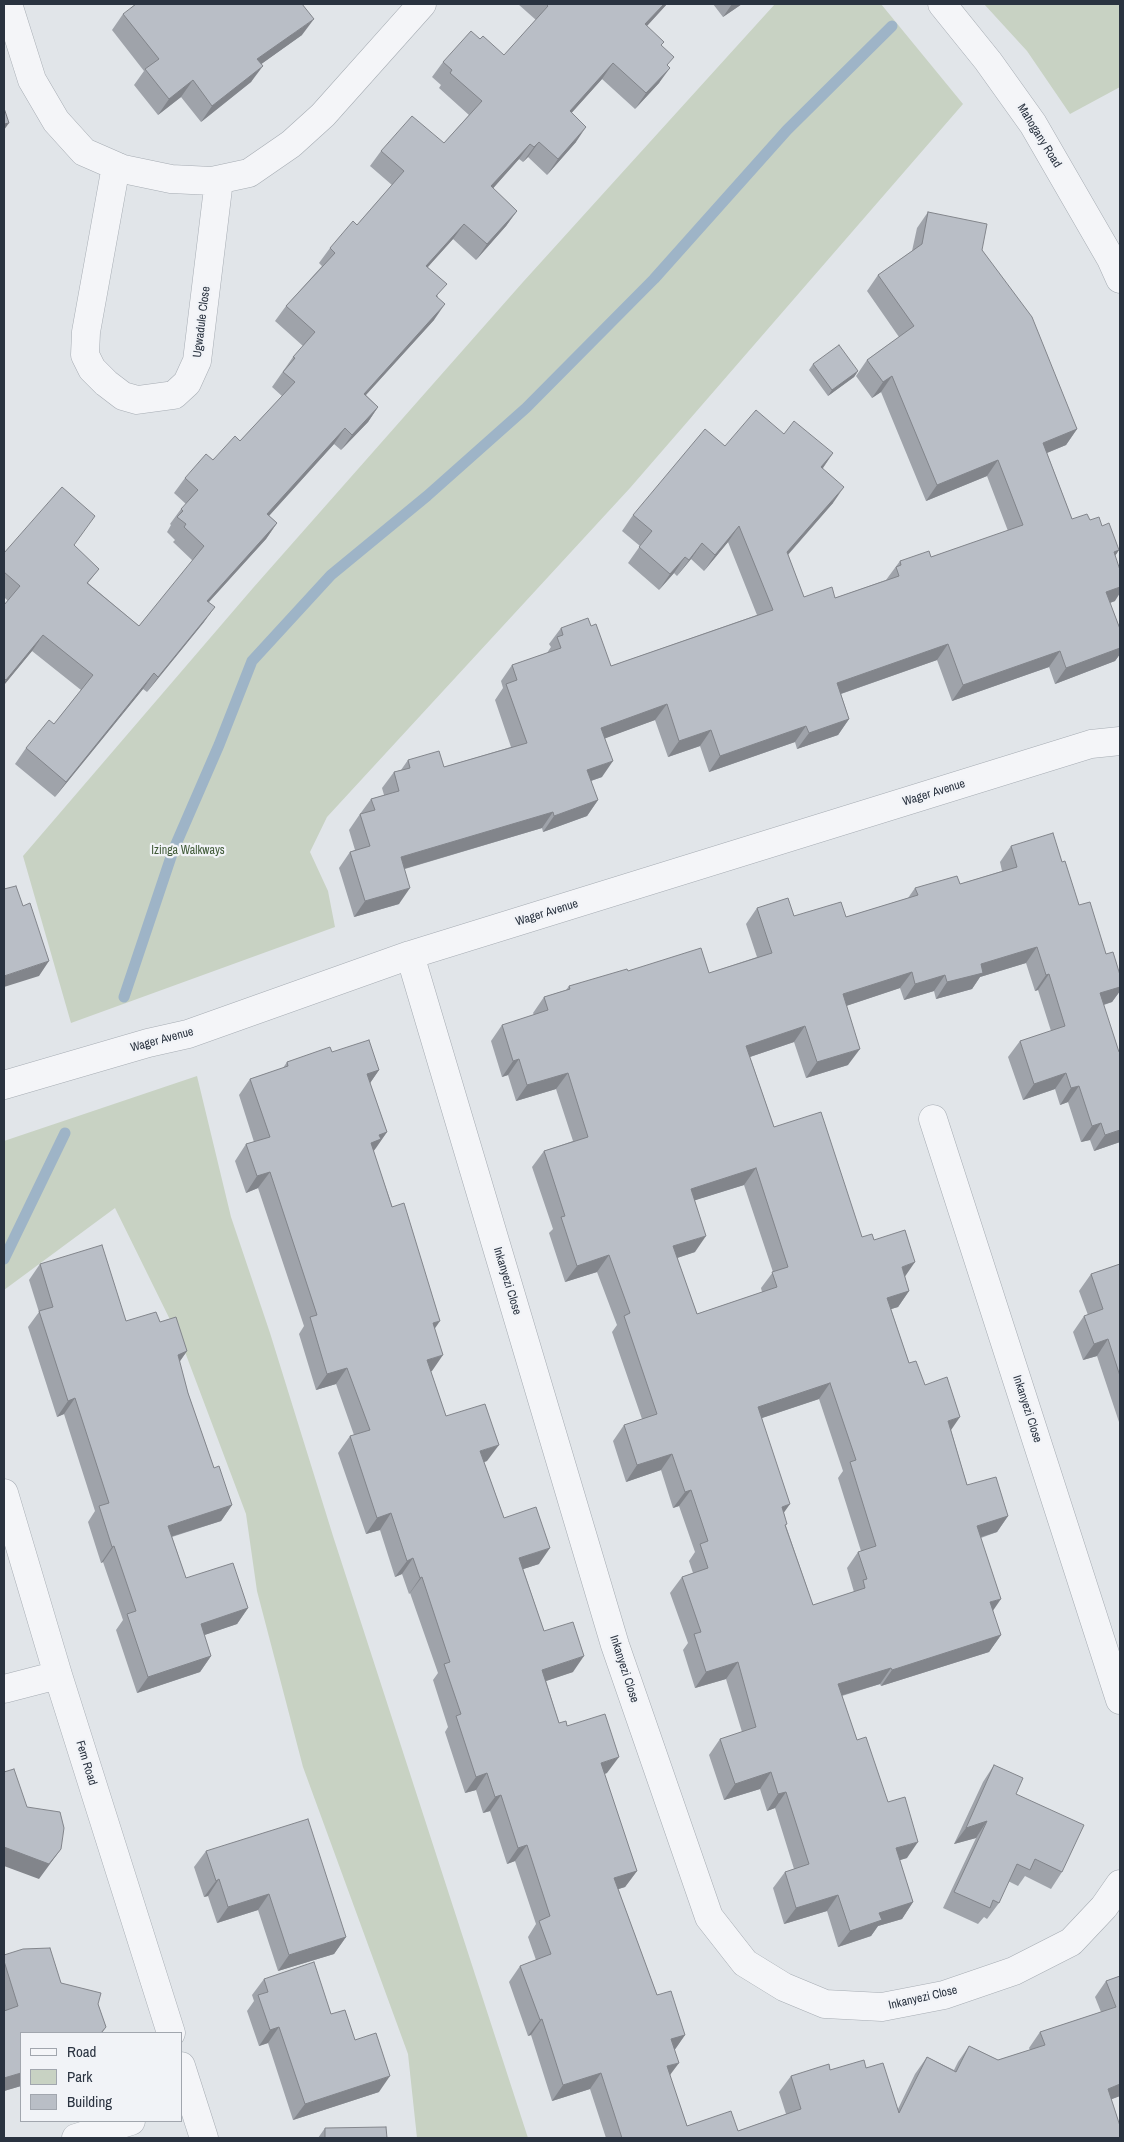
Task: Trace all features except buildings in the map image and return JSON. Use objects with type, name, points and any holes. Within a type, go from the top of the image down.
[{"type":"street","points":[[8,4],[32,80],[56,121],[84,152],[116,166],[171,178],[212,181],[249,173],[290,144],[323,115],[422,4]]},
{"type":"street","name":"Mahogany Road","points":[[942,4],[988,61],[1033,124],[1111,258],[1120,279]]},
{"type":"street","name":"Ugwadule Close","points":[[116,166],[86,332],[85,355],[92,369],[106,383],[123,396],[137,400],[174,395],[187,383],[197,361],[219,180]]},
{"type":"street","name":"Wager Avenue","points":[[1091,744],[1120,723]]},
{"type":"street","name":"Wager Avenue","points":[[4,1085],[148,1043],[188,1034],[410,955],[1091,744],[1120,741]]},
{"type":"street","name":"Inkanyezi Close","points":[[410,955],[615,1645],[708,1917],[745,1963],[784,1987],[825,2004],[882,2007],[944,1995],[1014,1971],[1071,1942],[1104,1907],[1120,1884]]},
{"type":"street","name":"Inkanyezi Close","points":[[933,1119],[1120,1700]]},
{"type":"street","name":"Fern Road","points":[[4,1493],[58,1675],[171,2032]]},
{"type":"street","points":[[4,1689],[58,1675]]},
{"type":"street","points":[[182,2072],[187,2103],[204,2138]]},
{"type":"street","points":[[76,2138],[128,2122]]},
{"type":"green space","name":"Izinga Walkways","points":[[775,4],[881,4],[963,104],[630,488],[327,817],[310,852],[328,891],[335,927],[71,1023],[23,856],[253,588],[523,282]]},
{"type":"green space","points":[[984,4],[1120,4],[1120,87],[1070,114],[1027,51]]},
{"type":"green space","points":[[197,1076],[231,1217],[270,1333],[333,1536],[528,2138],[417,2138],[408,2054],[303,1767],[257,1591],[246,1514],[182,1344],[115,1208],[4,1290],[4,1141]]},
{"type":"waterway","points":[[124,997],[173,851],[219,745],[252,661],[331,575],[427,496],[526,408],[654,279],[787,130],[892,26]]},
{"type":"waterway","points":[[4,1259],[65,1133]]}]
